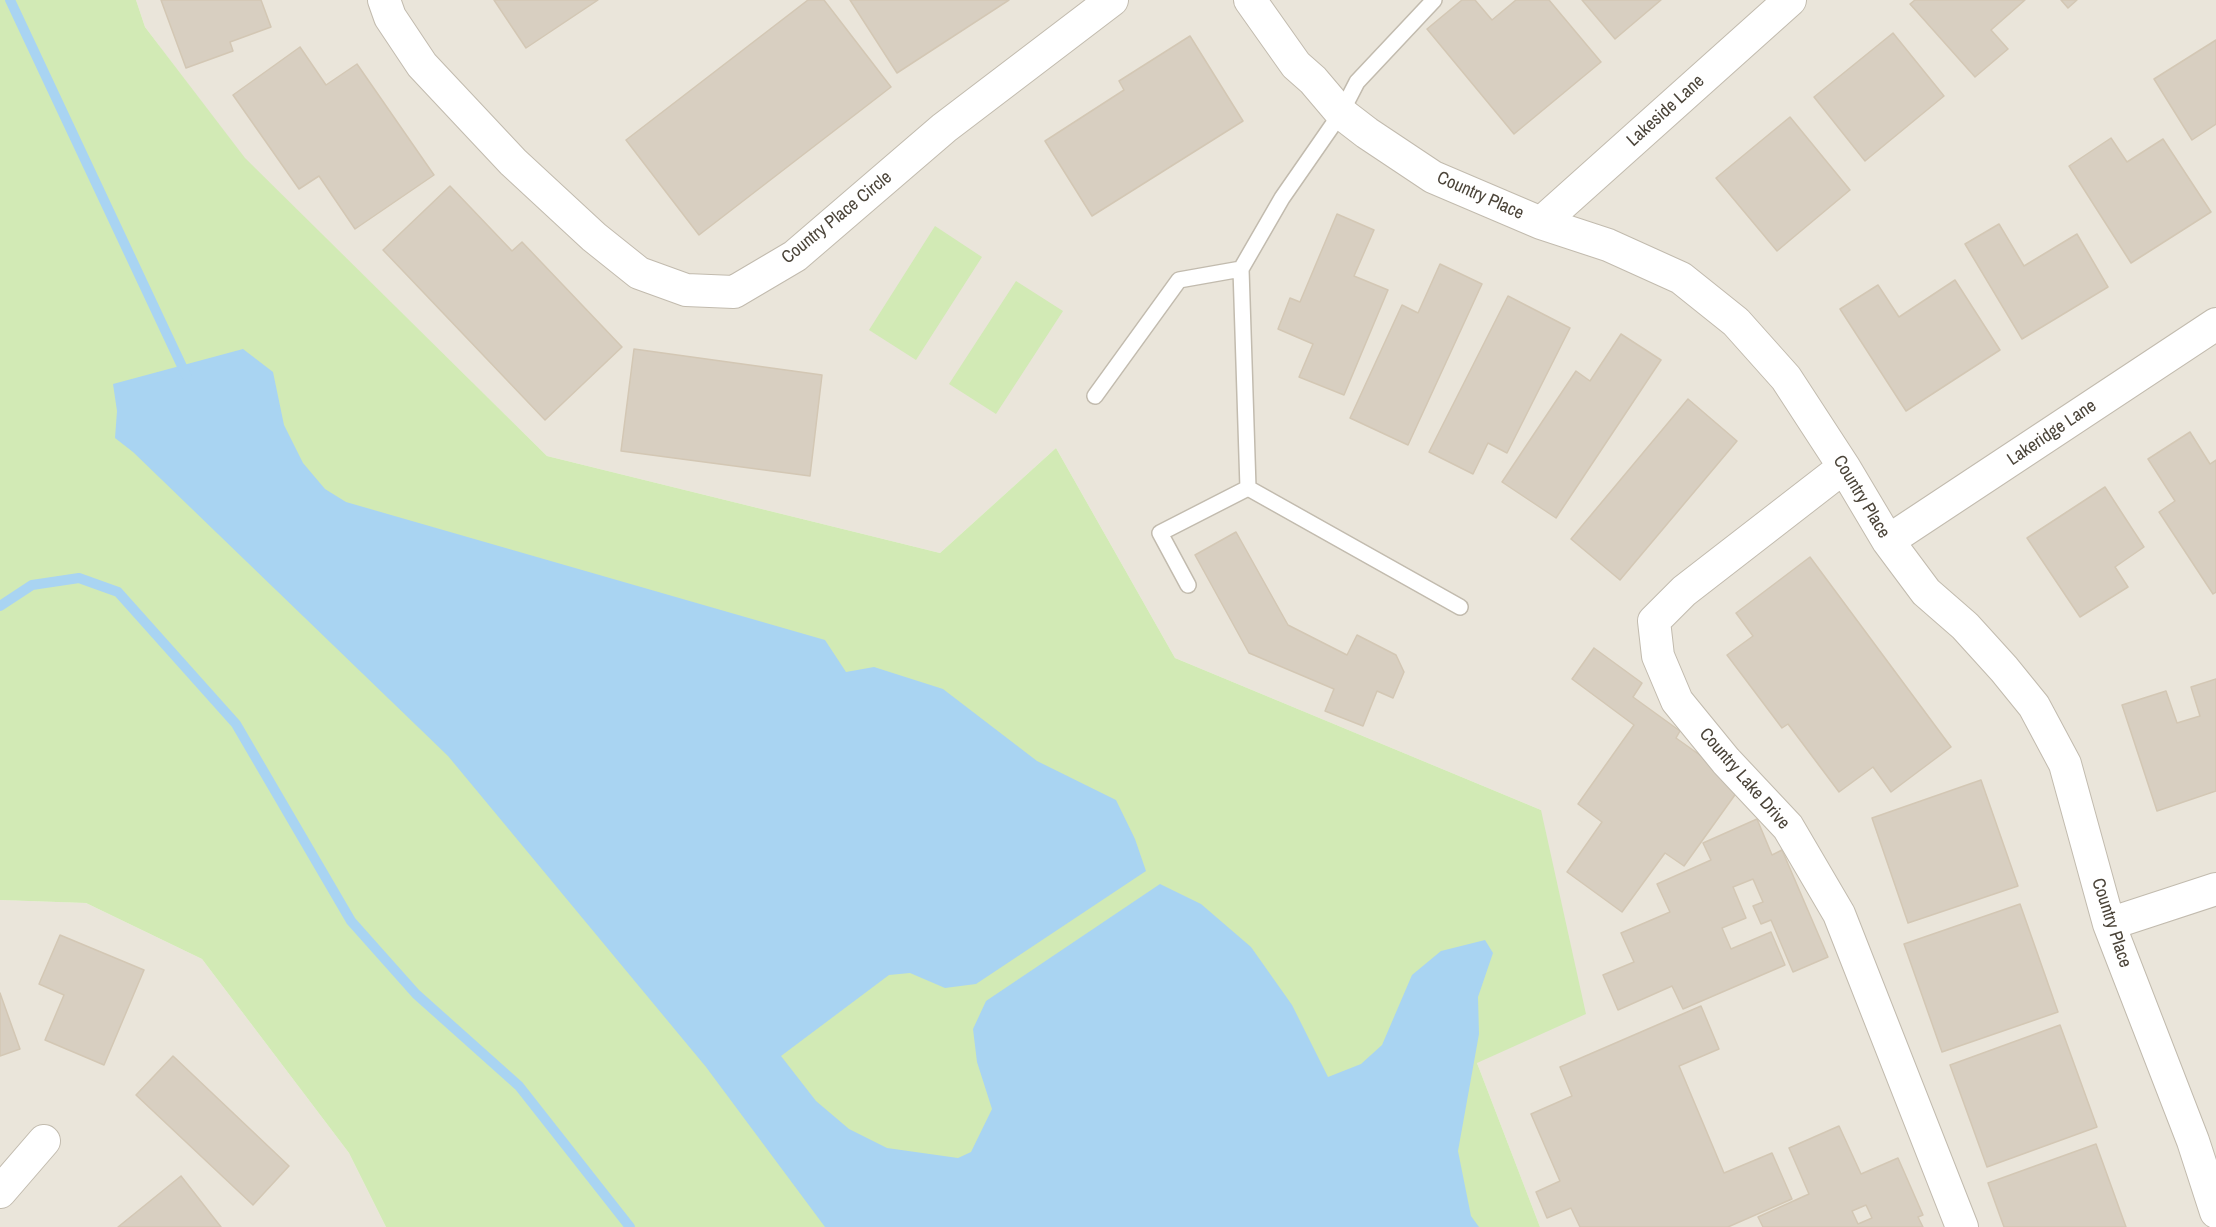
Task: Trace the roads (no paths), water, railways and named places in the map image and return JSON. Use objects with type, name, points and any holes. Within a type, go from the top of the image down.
[{"type":"street","name":"Country Place Circle","points":[[384,0],[390,17],[422,65],[513,162],[594,237],[639,273],[686,290],[734,292],[795,256],[944,128],[1112,0]]},
{"type":"street","name":"Country Place","points":[[1250,0],[1296,65],[1341,113],[1367,133],[1433,177],[1541,223],[1608,245],[1681,278],[1736,322],[1786,378],[1844,467],[1888,542],[1926,592],[1965,626],[2034,706],[2065,764],[2109,924],[2193,1141],[2216,1212]]},
{"type":"street","name":"Lakeside Lane","points":[[1541,223],[1790,0]]},
{"type":"street","name":"Lakeridge Lane","points":[[1888,542],[2216,324]]},
{"type":"street","name":"Country Lake Drive","points":[[1844,467],[1676,599],[1654,621],[1658,656],[1677,701],[1726,761],[1788,827],[1839,914],[1962,1227]]},
{"type":"street","points":[[2109,924],[2216,889]]},
{"type":"street","points":[[0,1192],[44,1142]]},
{"type":"lane","points":[[1248,488],[1241,269],[1282,198],[1341,113],[1357,82],[1434,0]]},
{"type":"lane","points":[[1095,396],[1179,280],[1241,269]]},
{"type":"lane","points":[[1188,585],[1160,533],[1248,488]]},
{"type":"lane","points":[[1248,488],[1460,607]]},
{"type":"water","points":[[243,349],[273,372],[284,425],[303,463],[325,489],[346,502],[825,640],[846,672],[874,667],[943,689],[1037,761],[1116,800],[1135,839],[1146,871],[976,984],[945,988],[910,973],[889,975],[781,1056],[816,1101],[849,1129],[887,1148],[958,1158],[971,1152],[992,1109],[977,1062],[973,1029],[986,1001],[1160,884],[1201,904],[1251,947],[1292,1005],[1328,1077],[1361,1064],[1382,1045],[1412,975],[1441,951],[1485,940],[1493,953],[1478,997],[1479,1034],[1458,1151],[1471,1216],[1479,1227],[825,1227],[706,1067],[448,756],[133,452],[115,438],[117,411],[113,384]]},
{"type":"waterway","points":[[10,0],[187,377]]},
{"type":"waterway","points":[[0,606],[32,585],[79,578],[118,592],[236,724],[351,921],[416,994],[519,1086],[630,1227]]}]
